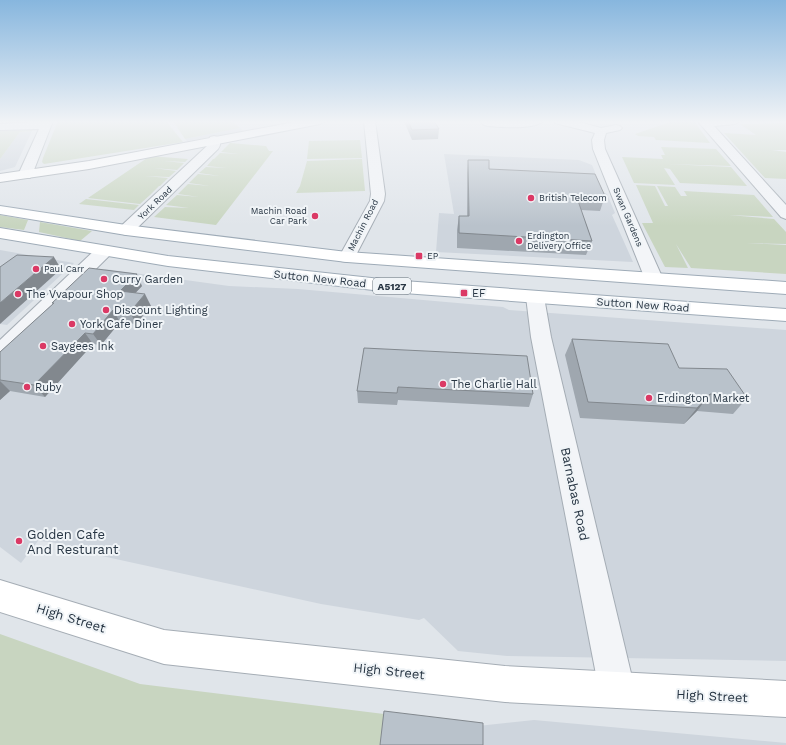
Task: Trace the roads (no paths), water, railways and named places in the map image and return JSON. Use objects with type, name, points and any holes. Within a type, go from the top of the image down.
[{"type":"main road","points":[[0,179],[89,165],[135,156]]},
{"type":"main road","points":[[0,210],[126,230],[347,257],[786,288]]},
{"type":"main road","name":"Sutton New Road","points":[[0,233],[168,262],[255,272],[390,286],[786,315]]},
{"type":"main road","name":"High Street","points":[[0,596],[164,647],[505,684],[786,699]]},
{"type":"street","points":[[20,175],[30,156]]},
{"type":"street","name":"York Road","points":[[126,230],[204,156]]},
{"type":"street","name":"Machin Road","points":[[347,257],[377,201],[378,194],[373,156]]},
{"type":"street","name":"Swan Gardens","points":[[602,156],[654,279]]},
{"type":"street","points":[[734,156],[786,214]]},
{"type":"street","points":[[763,188],[778,189]]},
{"type":"street","points":[[0,352],[104,252]]},
{"type":"street","name":"Barnabas Road","points":[[535,297],[541,337],[617,690]]},
{"type":"place","name":"British Telecom","points":[[531,198]]},
{"type":"place","name":"Machin Road Car Park","points":[[315,216]]},
{"type":"place","name":"Erdington Delivery Office","points":[[519,241]]},
{"type":"place","name":"EP","points":[[419,256]]},
{"type":"place","name":"Paul Carr","points":[[36,269]]},
{"type":"place","name":"Curry Garden","points":[[104,279]]},
{"type":"place","name":"EF","points":[[464,293]]},
{"type":"place","name":"The Vvapour Shop","points":[[18,294]]},
{"type":"place","name":"Discount Lighting","points":[[106,310]]},
{"type":"place","name":"York Cafe Diner","points":[[72,324]]},
{"type":"place","name":"Saygees Ink","points":[[43,346]]},
{"type":"place","name":"The Charlie Hall","points":[[443,384]]},
{"type":"place","name":"Ruby","points":[[27,387]]},
{"type":"place","name":"Erdington Market","points":[[649,398]]},
{"type":"place","name":"Golden Cafe And Resturant","points":[[19,541]]}]
